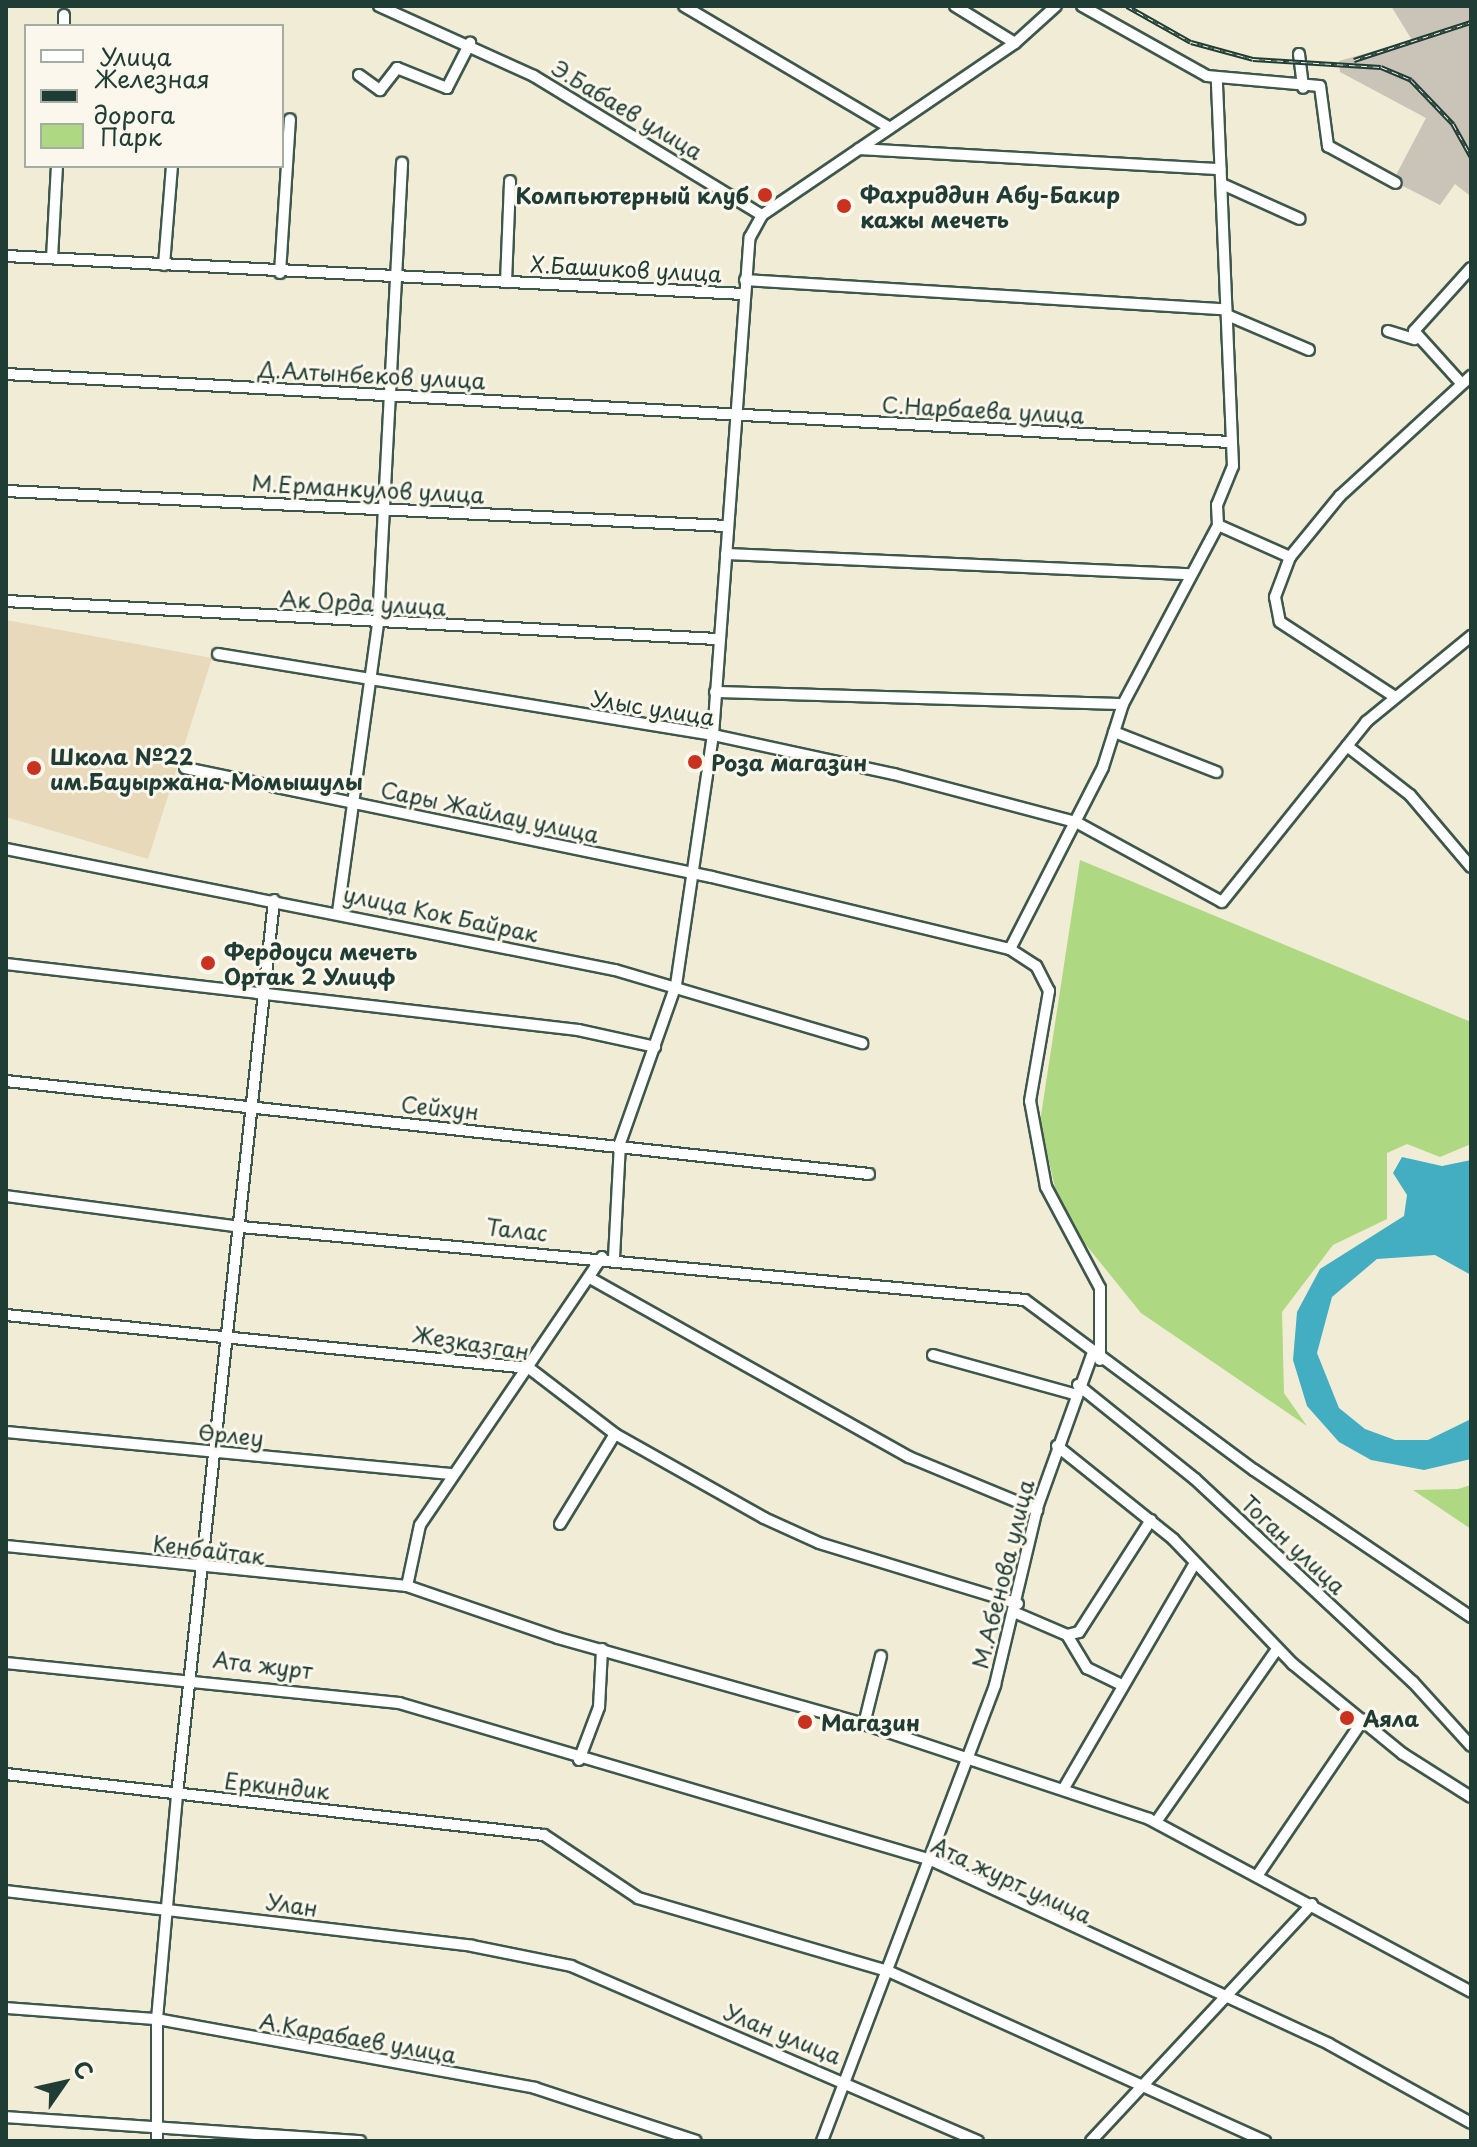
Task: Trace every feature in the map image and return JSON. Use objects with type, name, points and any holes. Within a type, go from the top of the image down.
[{"type":"street","name":"Э.Бабаев улица","points":[[379,6],[394,9],[470,43],[762,215]]},
{"type":"street","points":[[684,6],[890,128]]},
{"type":"street","points":[[955,6],[1015,43]]},
{"type":"street","points":[[407,1586],[420,1525],[451,1474],[590,1278],[608,1258],[620,1143],[676,985],[713,735],[750,237],[762,215],[1015,43],[1056,6]]},
{"type":"street","points":[[1082,6],[1217,78],[1303,88],[1320,86],[1328,146],[1396,183]]},
{"type":"street","points":[[359,75],[380,90],[397,68],[447,88],[470,43]]},
{"type":"street","points":[[1299,54],[1303,88]]},
{"type":"street","points":[[1010,949],[1076,822],[1123,704],[1218,525],[1217,505],[1233,466],[1217,78]]},
{"type":"street","points":[[280,273],[290,119]]},
{"type":"street","points":[[859,149],[1220,169]]},
{"type":"street","points":[[338,912],[356,802],[378,622],[402,163]]},
{"type":"street","points":[[52,258],[57,168]]},
{"type":"street","points":[[164,265],[172,168]]},
{"type":"street","name":"Х.Башиков улица","points":[[506,282],[510,181]]},
{"type":"street","points":[[1222,184],[1300,219]]},
{"type":"street","name":"Х.Башиков улица","points":[[6,256],[280,273],[744,294]]},
{"type":"street","points":[[1415,339],[1417,323],[1471,268]]},
{"type":"street","points":[[745,280],[1227,312],[1309,350]]},
{"type":"street","points":[[1388,331],[1415,339],[1461,383]]},
{"type":"street","name":"Д.Алтынбеков улица","points":[[6,374],[736,414]]},
{"type":"street","points":[[1395,697],[1280,622],[1275,597],[1290,557],[1340,496],[1471,376]]},
{"type":"street","name":"С.Нарбаева улица","points":[[736,414],[1230,442]]},
{"type":"street","name":"М.Ерманкулов улица","points":[[6,491],[728,526]]},
{"type":"street","points":[[1218,525],[1290,557]]},
{"type":"street","points":[[726,554],[1191,574]]},
{"type":"street","name":"Ак Орда улица","points":[[6,601],[718,639]]},
{"type":"street","points":[[1471,636],[1395,697],[1347,746],[1410,795],[1471,867]]},
{"type":"street","name":"Улыс улица","points":[[218,654],[372,676],[713,735],[1076,822],[1211,902],[1231,895],[1347,746]]},
{"type":"street","points":[[715,692],[1123,704]]},
{"type":"street","points":[[1114,732],[1216,772]]},
{"type":"street","name":"Сары Жайлау улица","points":[[185,768],[693,874]]},
{"type":"street","name":"улица Кок Байрак","points":[[6,849],[338,912],[676,985],[862,1043]]},
{"type":"street","points":[[693,874],[1010,949],[1036,966],[1049,991],[1030,1101],[1046,1187],[1100,1288],[1096,1358]]},
{"type":"street","points":[[157,2141],[157,2019],[177,1795],[203,1568],[212,1452],[254,1108],[274,900]]},
{"type":"street","points":[[6,964],[578,1030],[655,1047]]},
{"type":"street","name":"Сейхун","points":[[6,1081],[620,1143],[869,1174]]},
{"type":"street","name":"Талас","points":[[6,1196],[241,1227],[608,1258],[1025,1300]]},
{"type":"street","points":[[590,1278],[909,1457],[1037,1510]]},
{"type":"street","name":"Тоган улица","points":[[1025,1300],[1096,1358],[1471,1617]]},
{"type":"street","name":"Жезказган","points":[[6,1315],[529,1368],[615,1434],[819,1543],[1017,1608],[1067,1635]]},
{"type":"street","points":[[933,1355],[1076,1389]]},
{"type":"street","name":"М.Абенова улица","points":[[822,2141],[969,1758],[1017,1608],[1037,1510],[1057,1446],[1076,1389],[1096,1358]]},
{"type":"street","name":"Тоган улица","points":[[1076,1389],[1195,1479],[1413,1682],[1471,1746]]},
{"type":"street","name":"Өрлеу","points":[[6,1432],[451,1474]]},
{"type":"street","points":[[560,1524],[615,1434]]},
{"type":"street","points":[[1057,1446],[1151,1520],[1277,1649],[1363,1720],[1471,1797]]},
{"type":"street","points":[[1120,1684],[1087,1668],[1067,1635],[1087,1621],[1151,1520]]},
{"type":"street","name":"Кенбайтак","points":[[6,1546],[407,1586],[602,1649],[864,1724],[969,1758]]},
{"type":"street","points":[[1064,1788],[1120,1684],[1195,1563]]},
{"type":"street","points":[[579,1760],[599,1707],[602,1649]]},
{"type":"street","points":[[1156,1822],[1277,1649]]},
{"type":"street","points":[[864,1724],[881,1656]]},
{"type":"street","name":"Ата журт","points":[[6,1663],[190,1676],[399,1703],[508,1740]]},
{"type":"street","points":[[1257,1876],[1363,1720]]},
{"type":"street","name":"Ата журт улица","points":[[508,1740],[931,1860],[1225,1999],[1329,2044],[1471,2123]]},
{"type":"street","points":[[969,1758],[1156,1822],[1471,1992]]},
{"type":"street","name":"Еркиндик","points":[[6,1774],[544,1835],[638,1898],[888,1971]]},
{"type":"street","name":"Улан","points":[[6,1891],[167,1907],[571,1966]]},
{"type":"street","points":[[1091,2141],[1312,1904]]},
{"type":"street","name":"Улан улица","points":[[571,1966],[845,2080],[978,2141]]},
{"type":"street","points":[[888,1971],[1265,2141]]},
{"type":"street","name":"А.Карабаев улица","points":[[6,2008],[157,2019],[535,2088],[696,2141]]},
{"type":"street","points":[[6,2117],[360,2141]]},
{"type":"shaded area","points":[[1391,6],[1471,6],[1469,195],[1455,184],[1440,205],[1399,184],[1395,177],[1426,118],[1340,72],[1339,61],[1412,40]]},
{"type":"shaded area","points":[[6,620],[212,658],[148,859],[6,817]]},
{"type":"green space","points":[[1080,860],[1471,1022],[1471,1144],[1440,1157],[1407,1144],[1387,1153],[1387,1219],[1333,1245],[1282,1312],[1284,1393],[1307,1426],[1141,1313],[1061,1214],[1040,1122]]},
{"type":"green space","points":[[1471,1485],[1471,1529],[1413,1490],[1458,1489]]},
{"type":"water","points":[[1402,1157],[1442,1166],[1471,1160],[1471,1275],[1435,1255],[1377,1259],[1332,1297],[1317,1353],[1339,1408],[1365,1429],[1395,1440],[1428,1440],[1471,1419],[1471,1459],[1424,1470],[1371,1460],[1339,1442],[1307,1406],[1293,1360],[1297,1312],[1320,1269],[1404,1216],[1407,1195],[1393,1173]]},
{"type":"railway","points":[[1127,6],[1191,42],[1253,59],[1381,67],[1411,80],[1453,124],[1471,156]]},
{"type":"railway","points":[[1354,60],[1471,22]]},
{"type":"place","name":"Компьютерный клуб","points":[[765,195]]},
{"type":"place","name":"Фахриддин Абу-Бакир кажы мечеть","points":[[844,206]]},
{"type":"place","name":"Роза магазин","points":[[695,762]]},
{"type":"place","name":"Школа №22 им.Бауыржана Момышулы","points":[[34,768]]},
{"type":"place","name":"Фердоуси мечеть Ортак 2 Улицф","points":[[208,963]]},
{"type":"place","name":"Аяла","points":[[1347,1718]]},
{"type":"place","name":"Магазин","points":[[805,1722]]}]
